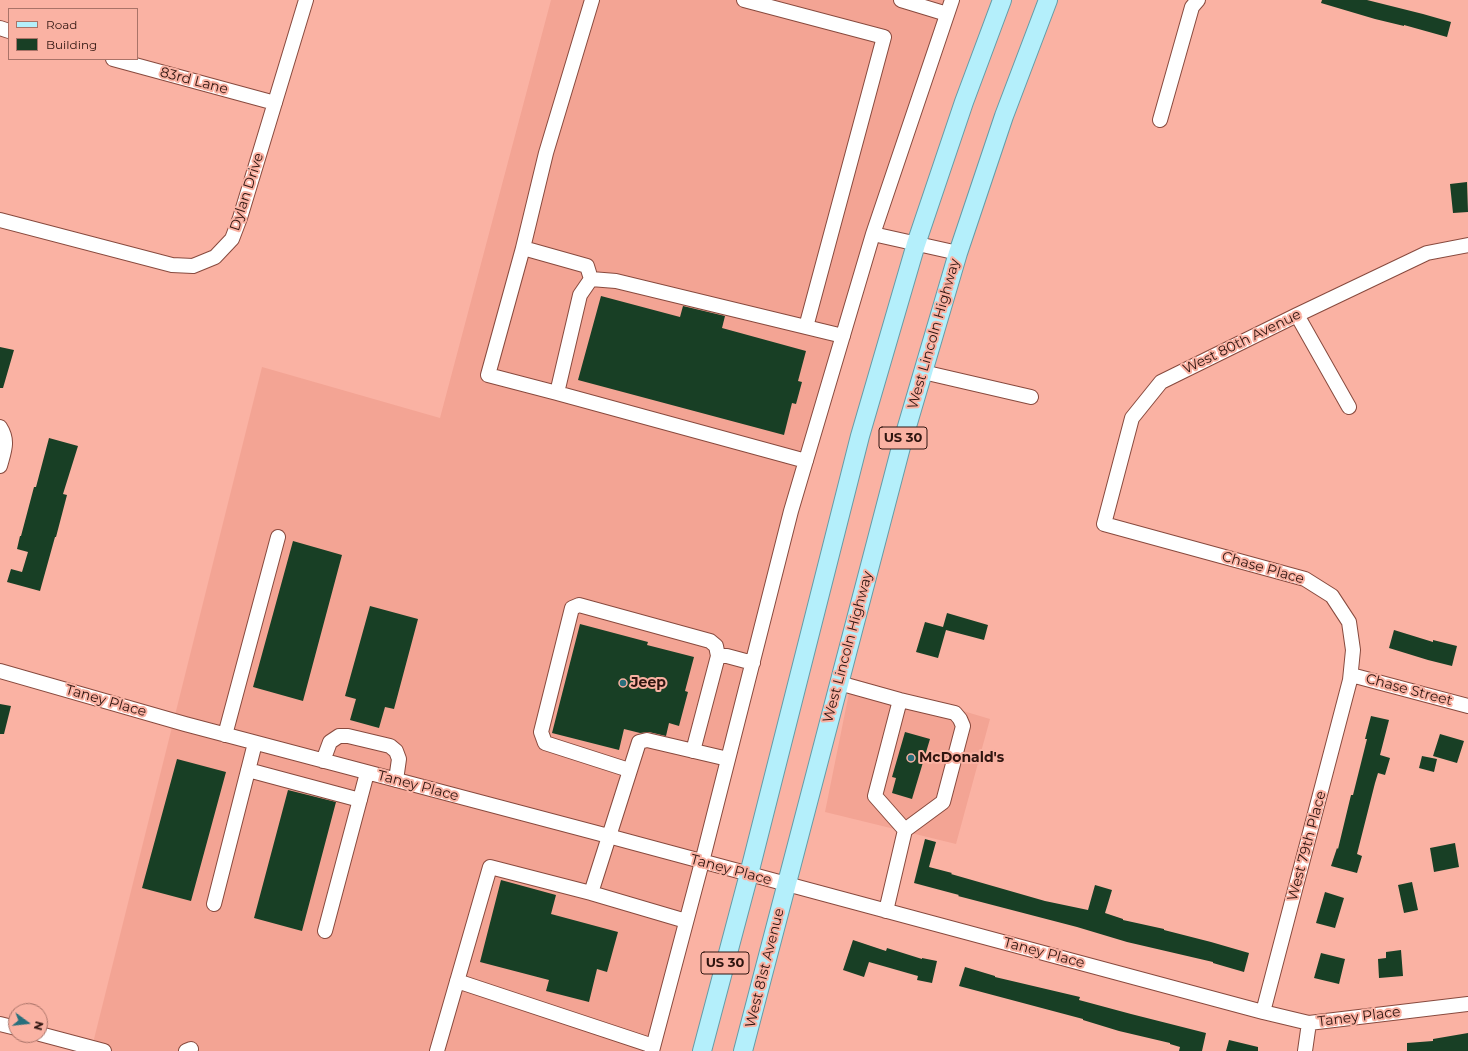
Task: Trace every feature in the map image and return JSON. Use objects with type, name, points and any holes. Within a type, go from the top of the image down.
[{"type":"main road","name":"US 30","points":[[702,1051],[749,874],[860,436],[916,244],[964,102],[1002,0]]},
{"type":"main road","name":"West Lincoln Highway","points":[[786,884],[901,447],[958,253],[1004,116],[1048,0]]},
{"type":"main road","name":"West 81st Avenue","points":[[744,1051],[786,884]]},
{"type":"street","name":"Dylan Drive","points":[[0,220],[172,265],[194,266],[215,257],[232,239],[240,218],[306,0]]},
{"type":"street","points":[[592,0],[546,153],[523,248],[488,375],[806,461]]},
{"type":"street","points":[[744,0],[884,37],[806,327]]},
{"type":"street","points":[[901,0],[946,14]]},
{"type":"street","points":[[457,982],[652,1049],[702,862],[791,511],[873,234],[946,14],[952,0]]},
{"type":"street","points":[[1160,120],[1192,7],[1198,0]]},
{"type":"street","name":"83rd Lane","points":[[116,60],[275,103]]},
{"type":"street","points":[[873,234],[958,253]]},
{"type":"street","name":"West 80th Avenue","points":[[1104,524],[1132,418],[1161,382],[1296,315],[1427,253],[1468,245]]},
{"type":"street","points":[[523,248],[588,266],[591,279],[580,296],[557,393]]},
{"type":"street","points":[[591,279],[616,280],[843,336]]},
{"type":"street","points":[[1296,315],[1348,407]]},
{"type":"street","points":[[923,372],[1031,397]]},
{"type":"street","points":[[0,427],[5,436],[5,447],[0,466]]},
{"type":"street","name":"Chase Place","points":[[1104,524],[1306,579],[1332,596],[1349,622],[1353,650],[1350,680]]},
{"type":"street","points":[[225,735],[278,537]]},
{"type":"street","points":[[629,770],[545,743],[541,732],[572,608],[579,606],[710,641],[716,646],[718,656],[693,751]]},
{"type":"street","points":[[718,656],[727,656],[753,663]]},
{"type":"street","name":"Taney Place","points":[[0,671],[225,735],[1309,1023],[1468,1004]]},
{"type":"street","name":"Chase Street","points":[[1350,680],[1355,676],[1468,706]]},
{"type":"street","name":"West 79th Place","points":[[1263,1012],[1350,680]]},
{"type":"street","points":[[839,683],[955,713],[963,726],[943,802],[905,830],[886,911]]},
{"type":"street","points":[[900,700],[875,796],[905,830]]},
{"type":"street","points":[[323,761],[330,742],[339,736],[348,736],[390,746],[396,751],[399,759],[396,780]]},
{"type":"street","points":[[591,893],[639,742],[647,740],[728,759]]},
{"type":"street","points":[[214,904],[255,743]]},
{"type":"street","points":[[248,770],[360,800]]},
{"type":"street","points":[[325,931],[367,773]]},
{"type":"street","points":[[437,1051],[490,867],[591,893],[686,920]]},
{"type":"street","points":[[1305,1051],[1309,1023]]},
{"type":"street","points":[[48,1036],[104,1051]]},
{"type":"shaded area","points":[[551,0],[957,0],[791,511],[653,1051],[91,1051],[262,367],[440,418]]},
{"type":"shaded area","points":[[852,678],[990,719],[956,844],[825,812]]},
{"type":"building","points":[[1322,0],[1367,0],[1451,22],[1447,37],[1404,25],[1375,19],[1321,3]]},
{"type":"building","points":[[1467,182],[1468,212],[1453,213],[1450,184]]},
{"type":"building","points":[[601,296],[680,317],[683,306],[725,316],[722,328],[806,351],[798,381],[802,382],[796,404],[792,403],[784,435],[578,380]]},
{"type":"building","points":[[0,347],[14,350],[3,388],[0,388]]},
{"type":"building","points":[[49,438],[78,446],[63,494],[67,495],[40,591],[7,582],[11,569],[22,572],[28,552],[17,549]]},
{"type":"building","points":[[293,541],[342,555],[303,701],[253,687]]},
{"type":"building","points":[[370,606],[418,619],[394,709],[385,707],[379,728],[350,720],[356,699],[345,696]]},
{"type":"building","points":[[947,613],[988,625],[984,640],[946,630],[938,658],[916,652],[925,622],[943,627]]},
{"type":"building","name":"Jeep","points":[[580,624],[648,642],[647,645],[694,657],[685,691],[688,692],[679,726],[669,723],[666,736],[649,732],[640,733],[624,729],[619,750],[552,733]]},
{"type":"building","points":[[1394,630],[1433,642],[1433,640],[1457,646],[1452,666],[1389,648]]},
{"type":"building","points":[[0,704],[11,706],[4,734],[0,734]]},
{"type":"building","points":[[1371,716],[1389,720],[1380,755],[1390,758],[1385,775],[1378,773],[1375,783],[1357,854],[1362,856],[1357,873],[1331,866],[1337,848],[1338,849],[1351,795],[1353,795],[1367,739],[1365,739]]},
{"type":"building","name":"McDonald's","points":[[905,732],[930,739],[912,799],[892,793],[896,778],[892,777]]},
{"type":"building","points":[[1440,734],[1464,741],[1457,763],[1433,756]]},
{"type":"building","points":[[1422,756],[1437,759],[1434,772],[1419,768]]},
{"type":"building","points":[[177,759],[226,772],[191,901],[142,888]]},
{"type":"building","points":[[288,790],[336,802],[302,931],[254,918]]},
{"type":"building","points":[[925,839],[936,842],[929,867],[1045,901],[1088,910],[1095,885],[1112,890],[1105,913],[1123,920],[1164,929],[1249,953],[1244,972],[1213,962],[1127,942],[914,883]]},
{"type":"building","points":[[1455,843],[1459,867],[1434,872],[1430,848]]},
{"type":"building","points":[[501,880],[556,895],[551,914],[618,932],[607,972],[597,969],[589,1002],[546,991],[549,980],[480,962]]},
{"type":"building","points":[[1412,882],[1418,910],[1404,913],[1398,885]]},
{"type":"building","points":[[1325,892],[1344,898],[1335,928],[1316,923]]},
{"type":"building","points":[[853,940],[886,951],[887,948],[922,959],[937,961],[932,983],[917,980],[918,976],[869,962],[864,977],[843,970]]},
{"type":"building","points":[[1401,950],[1403,976],[1379,978],[1378,959],[1386,958],[1386,952]]},
{"type":"building","points":[[1321,953],[1345,959],[1339,984],[1314,978]]},
{"type":"building","points":[[965,967],[995,977],[1080,997],[1079,1000],[1206,1033],[1202,1051],[1179,1051],[1180,1047],[1170,1043],[1119,1031],[1083,1019],[959,986]]},
{"type":"building","points":[[1468,1033],[1468,1051],[1407,1051],[1407,1043],[1433,1041],[1433,1039]]},
{"type":"building","points":[[1229,1040],[1258,1047],[1258,1051],[1226,1051]]},
{"type":"place","name":"Jeep","points":[[623,683]]},
{"type":"place","name":"McDonald's","points":[[911,758]]}]
